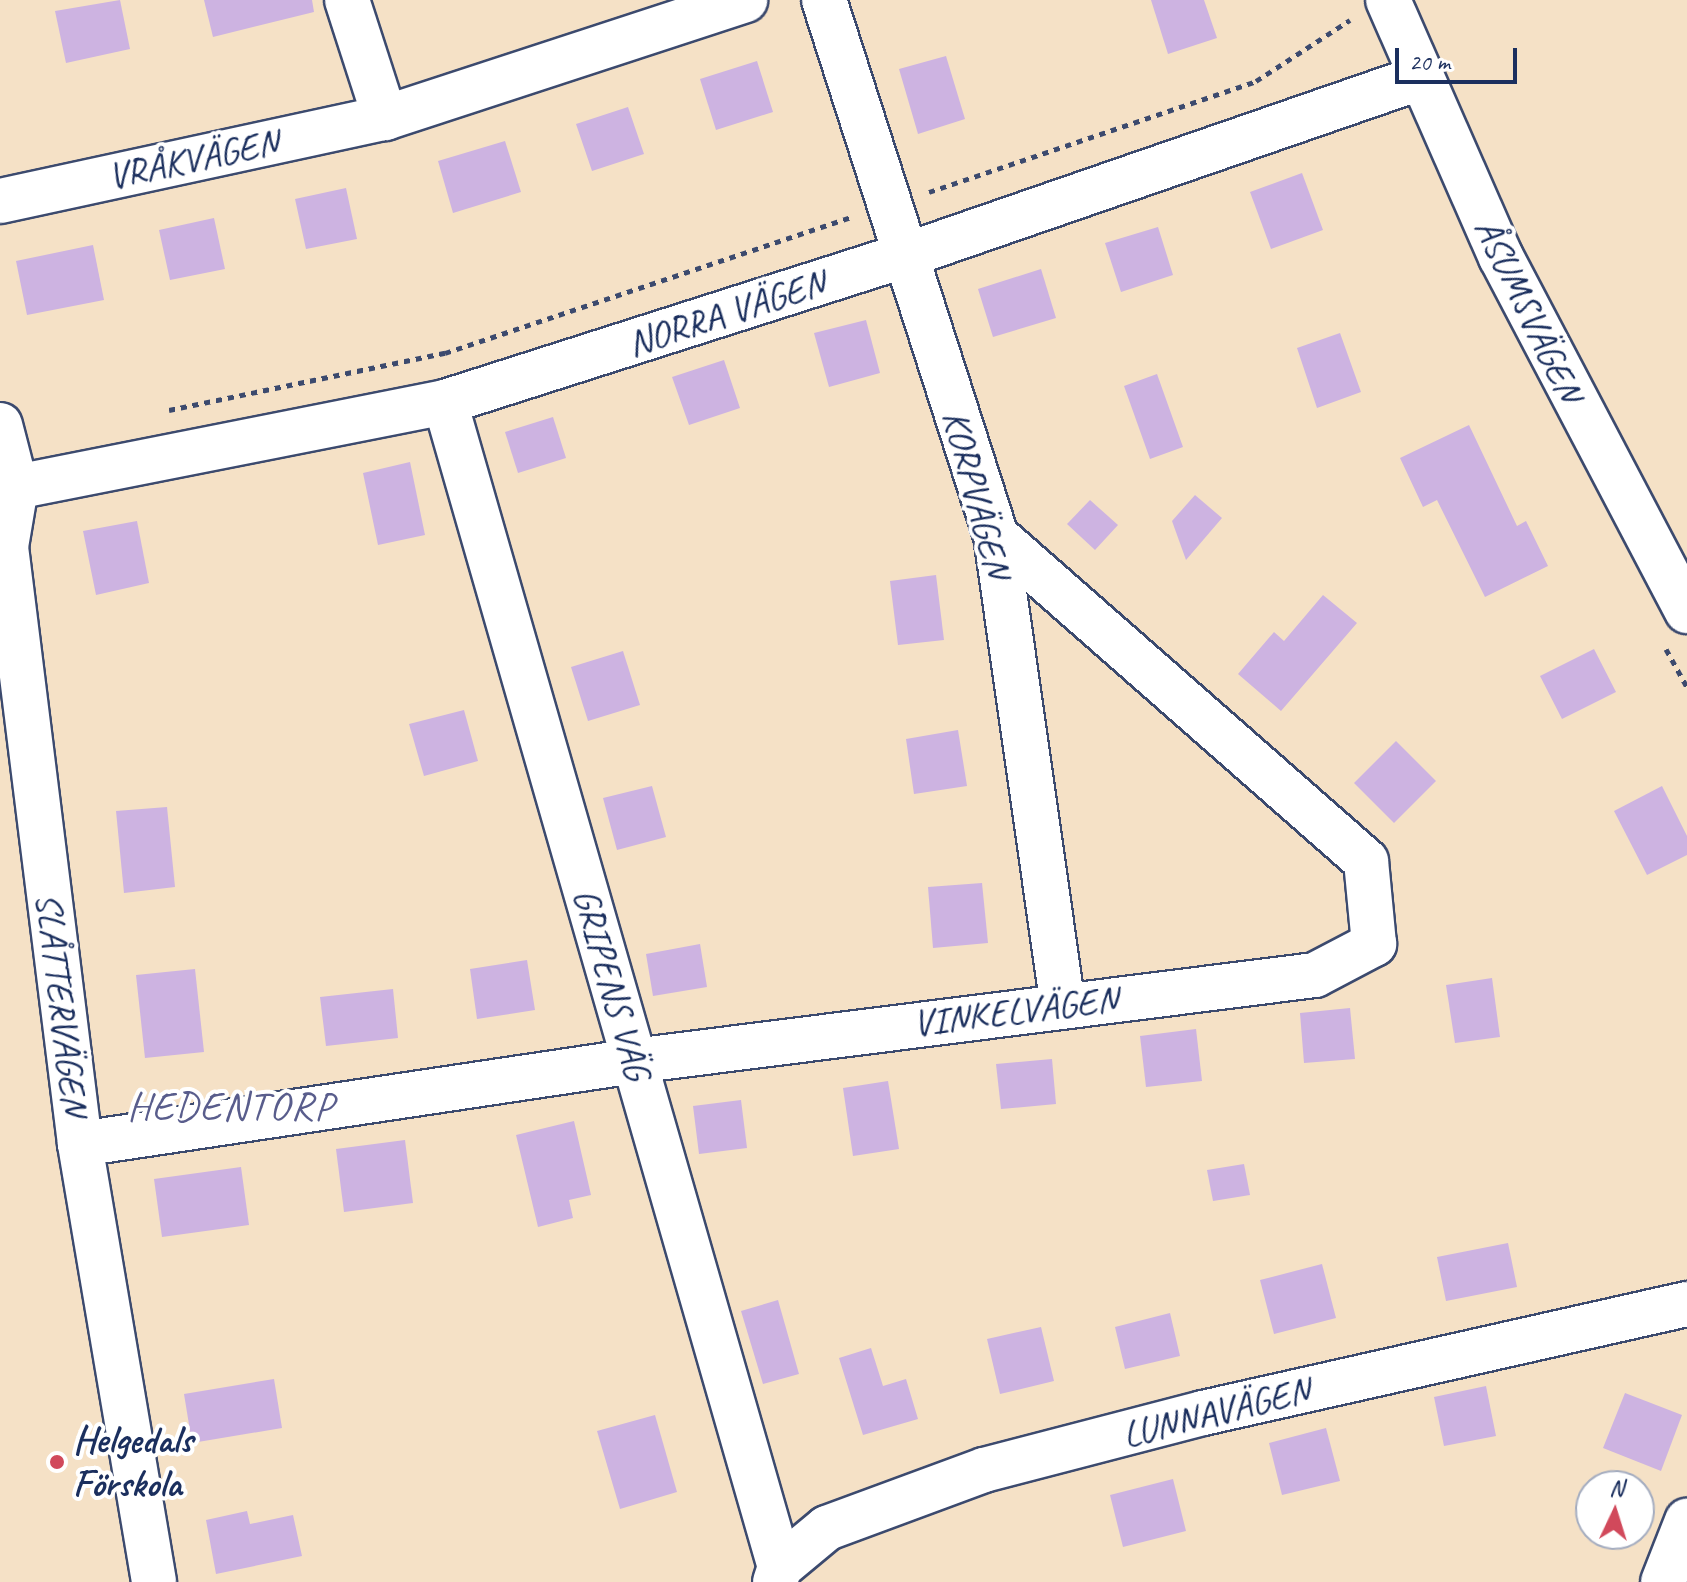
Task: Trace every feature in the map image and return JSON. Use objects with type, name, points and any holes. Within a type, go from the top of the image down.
[{"type":"street","points":[[347,0],[385,118]]},
{"type":"street","name":"VRÅKVÄGEN","points":[[0,201],[385,118],[745,0]]},
{"type":"street","name":"KORPVÄGEN","points":[[824,0],[996,536],[1063,1004]]},
{"type":"street","name":"ÅSUMSVÄGEN","points":[[1370,10],[1419,78],[1501,257],[1687,611]]},
{"type":"street","name":"NORRA VÄGEN","points":[[16,487],[445,402],[907,255],[1419,78]]},
{"type":"street","name":"GRIPENS VÄG","points":[[445,402],[777,1574]]},
{"type":"street","name":"SLÅTTERVÄGEN","points":[[0,425],[16,487],[6,547],[80,1144],[154,1582]]},
{"type":"street","name":"VINKELVÄGEN","points":[[80,1144],[634,1061],[1063,1004],[1315,975],[1374,944],[1366,861],[996,536]]},
{"type":"street","name":"LUNNAVÄGEN","points":[[777,1574],[827,1528],[984,1470],[1203,1413],[1687,1304]]},
{"type":"street","points":[[1663,1582],[1687,1521]]},
{"type":"path","points":[[154,412],[445,353],[1256,81],[1370,10]]},
{"type":"building","points":[[120,0],[130,49],[66,63],[55,11]]},
{"type":"building","points":[[204,0],[312,0],[314,12],[213,37]]},
{"type":"building","points":[[1151,0],[1204,0],[1217,38],[1168,54]]},
{"type":"building","points":[[946,56],[965,119],[918,134],[899,69]]},
{"type":"building","points":[[757,61],[773,112],[716,130],[700,79]]},
{"type":"building","points":[[628,107],[644,154],[592,171],[576,124]]},
{"type":"building","points":[[505,141],[521,192],[453,213],[438,161]]},
{"type":"building","points":[[1302,173],[1323,230],[1271,249],[1250,192]]},
{"type":"building","points":[[346,188],[357,239],[306,249],[295,199]]},
{"type":"building","points":[[214,218],[225,269],[170,280],[159,230]]},
{"type":"building","points":[[1158,227],[1173,275],[1121,292],[1105,243]]},
{"type":"building","points":[[93,245],[104,300],[27,315],[16,261]]},
{"type":"building","points":[[1041,269],[1056,318],[993,337],[978,289]]},
{"type":"building","points":[[866,320],[880,373],[829,387],[814,333]]},
{"type":"building","points":[[1340,333],[1361,392],[1317,408],[1297,348]]},
{"type":"building","points":[[724,360],[740,408],[689,425],[672,377]]},
{"type":"building","points":[[1157,374],[1183,447],[1150,459],[1124,386]]},
{"type":"building","points":[[553,417],[566,458],[518,473],[505,432]]},
{"type":"building","points":[[1469,425],[1517,526],[1526,521],[1548,566],[1485,597],[1437,500],[1423,507],[1400,458]]},
{"type":"building","points":[[410,462],[425,535],[378,545],[363,473]]},
{"type":"building","points":[[1195,495],[1222,518],[1186,560],[1172,521]]},
{"type":"building","points":[[1090,500],[1118,525],[1095,550],[1067,524]]},
{"type":"building","points":[[137,521],[149,583],[96,595],[83,531]]},
{"type":"building","points":[[936,575],[944,640],[898,645],[890,581]]},
{"type":"building","points":[[1323,595],[1357,623],[1281,711],[1238,674],[1274,632],[1284,641]]},
{"type":"building","points":[[1594,649],[1616,692],[1562,719],[1540,676]]},
{"type":"building","points":[[623,651],[640,705],[588,721],[571,667]]},
{"type":"building","points":[[464,710],[478,761],[424,776],[409,724]]},
{"type":"building","points":[[958,730],[967,786],[914,794],[906,739]]},
{"type":"building","points":[[1396,741],[1436,781],[1394,823],[1354,783]]},
{"type":"building","points":[[652,786],[666,837],[617,850],[603,798]]},
{"type":"building","points":[[1662,786],[1687,836],[1687,855],[1647,875],[1614,811]]},
{"type":"building","points":[[167,807],[175,887],[124,893],[116,811]]},
{"type":"building","points":[[982,883],[988,943],[933,948],[928,887]]},
{"type":"building","points":[[700,944],[707,987],[653,996],[646,954]]},
{"type":"building","points":[[527,960],[535,1010],[477,1019],[470,969]]},
{"type":"building","points":[[195,969],[204,1052],[145,1058],[136,975]]},
{"type":"building","points":[[1492,978],[1500,1037],[1455,1043],[1446,985]]},
{"type":"building","points":[[393,989],[398,1038],[326,1046],[320,997]]},
{"type":"building","points":[[1350,1008],[1355,1059],[1304,1063],[1300,1013]]},
{"type":"building","points":[[1196,1029],[1202,1081],[1146,1087],[1140,1036]]},
{"type":"building","points":[[1052,1059],[1056,1104],[1001,1109],[996,1064]]},
{"type":"building","points":[[888,1081],[899,1149],[853,1156],[843,1088]]},
{"type":"building","points":[[741,1100],[747,1148],[699,1154],[693,1106]]},
{"type":"building","points":[[574,1121],[591,1195],[569,1200],[573,1218],[538,1227],[516,1135]]},
{"type":"building","points":[[405,1140],[413,1203],[344,1212],[336,1149]]},
{"type":"building","points":[[1244,1164],[1250,1195],[1213,1201],[1207,1170]]},
{"type":"building","points":[[241,1167],[249,1225],[162,1237],[154,1179]]},
{"type":"building","points":[[1508,1243],[1517,1287],[1446,1301],[1437,1257]]},
{"type":"building","points":[[1322,1264],[1336,1318],[1274,1334],[1260,1280]]},
{"type":"building","points":[[778,1300],[799,1374],[763,1384],[741,1311]]},
{"type":"building","points":[[1170,1313],[1180,1356],[1125,1369],[1115,1327]]},
{"type":"building","points":[[1041,1327],[1054,1381],[1000,1394],[987,1339]]},
{"type":"building","points":[[871,1348],[883,1386],[906,1379],[918,1419],[863,1435],[839,1358]]},
{"type":"building","points":[[274,1379],[282,1428],[192,1443],[184,1394]]},
{"type":"building","points":[[1486,1386],[1496,1436],[1444,1446],[1434,1397]]},
{"type":"building","points":[[1625,1393],[1682,1415],[1661,1471],[1603,1448]]},
{"type":"building","points":[[655,1415],[677,1492],[620,1509],[597,1431]]},
{"type":"building","points":[[1326,1428],[1340,1481],[1282,1495],[1269,1443]]},
{"type":"building","points":[[1173,1479],[1186,1531],[1123,1547],[1110,1495]]},
{"type":"building","points":[[247,1511],[250,1524],[293,1515],[302,1556],[216,1574],[206,1520]]},
{"type":"place","name":"Helgedals Förskola","points":[[57,1462]]},
{"type":"district","name":"HEDENTORP","points":[[231,1106]]}]
